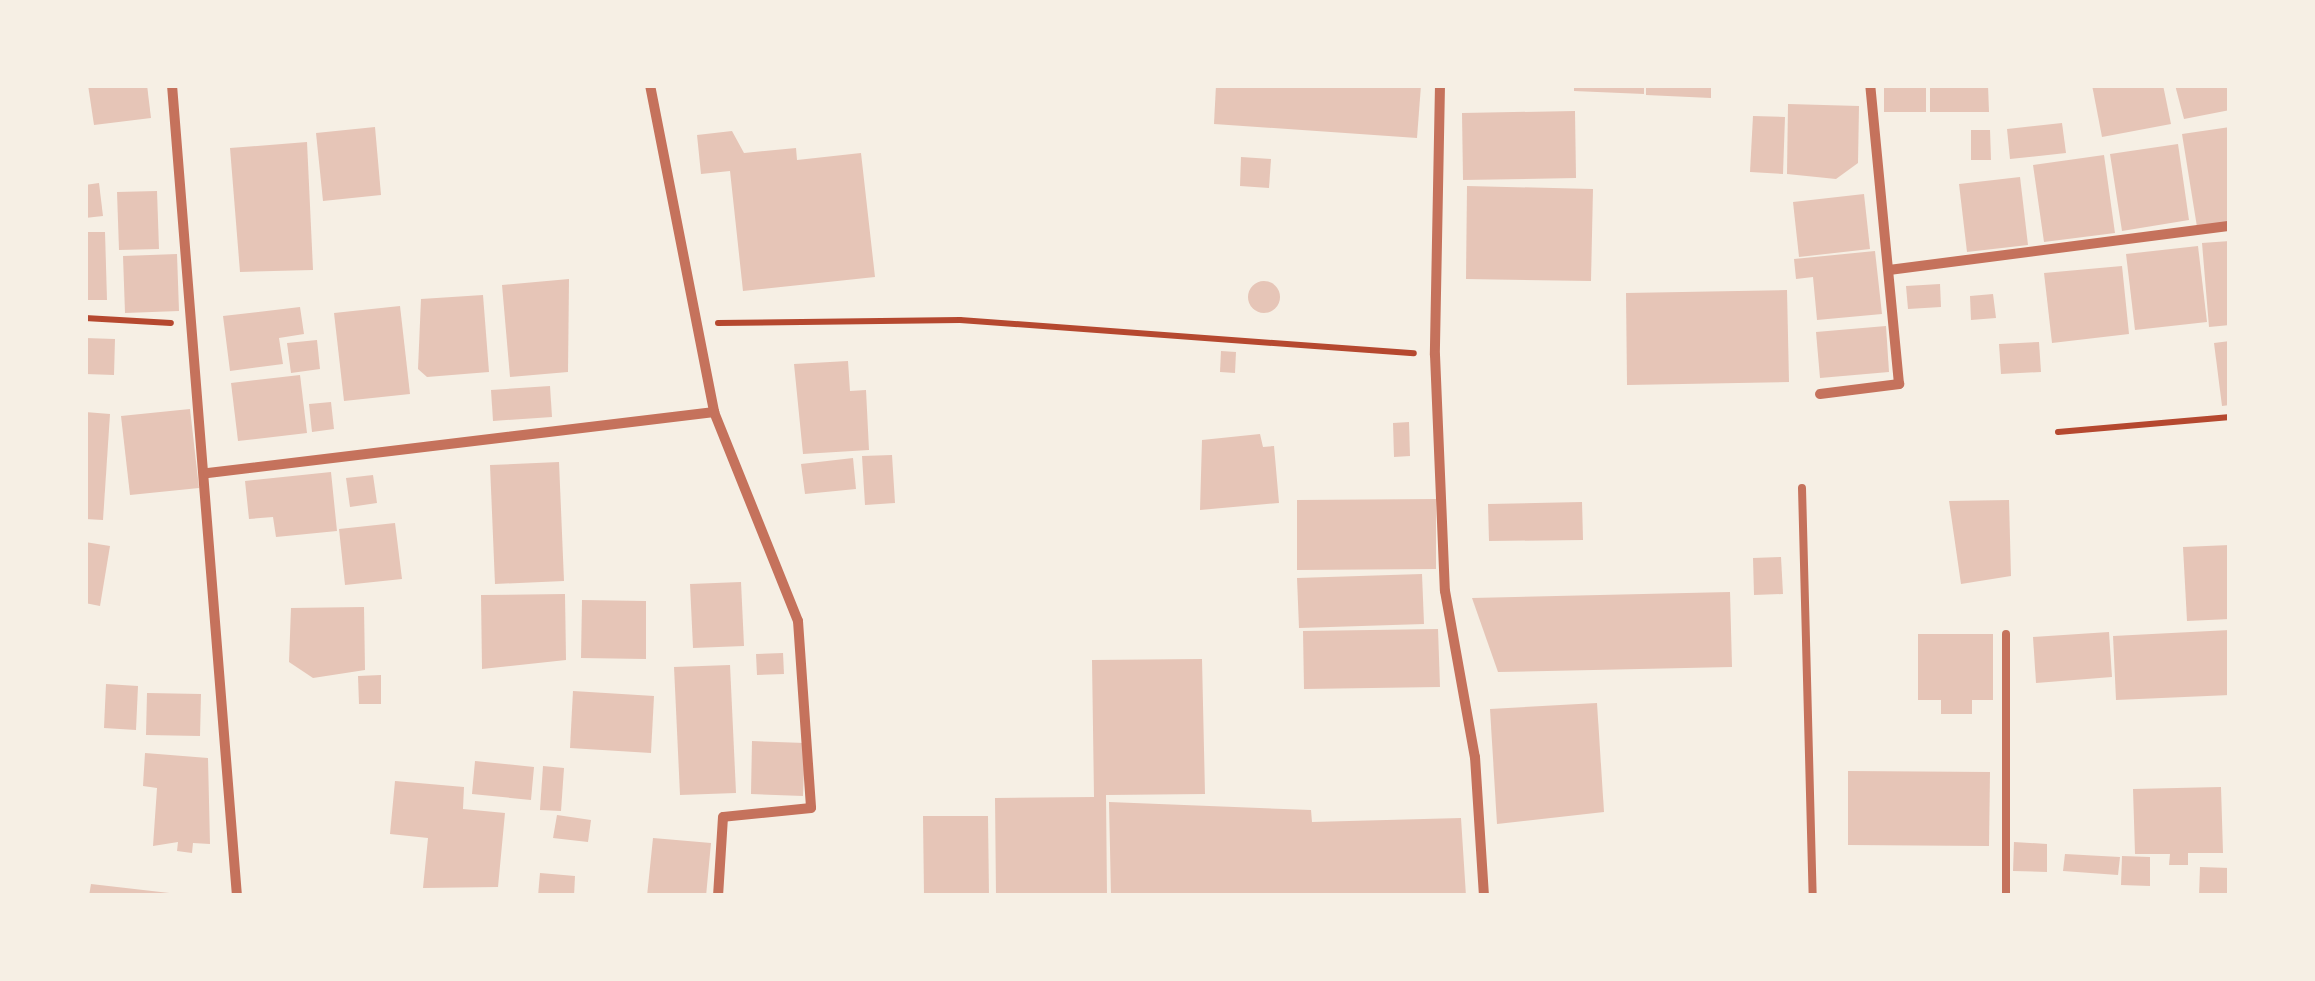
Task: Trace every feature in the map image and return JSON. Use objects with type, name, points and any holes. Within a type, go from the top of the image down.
[{"type":"street","points":[[172,85],[198,325],[236,896]]},
{"type":"street","points":[[650,85],[692,323],[714,412],[798,620],[811,808],[723,816],[718,896]]},
{"type":"street","points":[[1440,85],[1435,355],[1445,591],[1475,757],[1484,896]]},
{"type":"street","points":[[1820,394],[1899,384],[1870,85]]},
{"type":"street","points":[[1889,270],[2230,226]]},
{"type":"street","points":[[208,473],[714,412]]},
{"type":"lane","points":[[1802,488],[1813,896]]},
{"type":"lane","points":[[2006,634],[2006,896]]},
{"type":"path","points":[[85,318],[198,325]]},
{"type":"path","points":[[692,323],[960,320],[1435,355]]},
{"type":"path","points":[[2058,432],[2230,417]]},
{"type":"building","points":[[88,85],[147,85],[151,118],[94,125]]},
{"type":"building","points":[[1216,85],[1421,85],[1417,138],[1214,124]]},
{"type":"building","points":[[1574,85],[1644,85],[1644,94],[1574,91]]},
{"type":"building","points":[[1646,85],[1711,85],[1711,98],[1646,95]]},
{"type":"building","points":[[1884,85],[1926,85],[1926,112],[1884,112]]},
{"type":"building","points":[[1930,85],[1988,85],[1989,112],[1930,112]]},
{"type":"building","points":[[2092,85],[2163,85],[2171,124],[2102,137]]},
{"type":"building","points":[[2175,85],[2230,85],[2230,110],[2184,119]]},
{"type":"building","points":[[1788,104],[1859,106],[1858,163],[1836,179],[1787,174]]},
{"type":"building","points":[[1575,111],[1576,178],[1463,180],[1462,113]]},
{"type":"building","points":[[1753,116],[1785,117],[1783,174],[1750,172]]},
{"type":"building","points":[[2062,123],[2066,153],[2010,159],[2007,129]]},
{"type":"building","points":[[375,127],[381,195],[323,201],[316,133]]},
{"type":"building","points":[[2230,127],[2230,222],[2197,227],[2182,134]]},
{"type":"building","points":[[1971,130],[1990,130],[1991,160],[1971,160]]},
{"type":"building","points":[[732,131],[744,153],[796,148],[797,160],[861,153],[875,277],[743,291],[730,171],[701,174],[697,135]]},
{"type":"building","points":[[307,142],[313,270],[240,272],[230,148]]},
{"type":"building","points":[[2178,144],[2189,220],[2122,231],[2110,154]]},
{"type":"building","points":[[2104,155],[2115,233],[2044,242],[2033,165]]},
{"type":"building","points":[[1241,157],[1271,159],[1269,188],[1240,186]]},
{"type":"building","points":[[2020,177],[2028,245],[1967,252],[1959,184]]},
{"type":"building","points":[[99,183],[103,216],[85,218],[85,185]]},
{"type":"building","points":[[1467,186],[1593,189],[1591,281],[1466,279]]},
{"type":"building","points":[[157,191],[159,249],[119,250],[117,192]]},
{"type":"building","points":[[1864,194],[1870,249],[1799,257],[1793,202]]},
{"type":"building","points":[[85,232],[105,232],[107,300],[85,300]]},
{"type":"building","points":[[2230,241],[2230,325],[2209,327],[2202,243]]},
{"type":"building","points":[[2198,246],[2207,322],[2135,330],[2126,254]]},
{"type":"building","points":[[1875,251],[1882,314],[1817,320],[1813,277],[1796,279],[1794,259]]},
{"type":"building","points":[[177,254],[179,311],[125,313],[123,256]]},
{"type":"building","points":[[2122,266],[2129,334],[2052,343],[2044,273]]},
{"type":"building","points":[[569,279],[568,372],[510,377],[502,285]]},
{"type":"building","points":[[1264,281],[1275,286],[1280,297],[1275,308],[1264,313],[1253,308],[1248,297],[1253,286]]},
{"type":"building","points":[[1940,284],[1941,307],[1908,309],[1906,286]]},
{"type":"building","points":[[1787,290],[1789,382],[1627,385],[1626,293]]},
{"type":"building","points":[[1993,294],[1996,318],[1971,320],[1970,296]]},
{"type":"building","points":[[483,295],[489,372],[427,377],[418,369],[421,299]]},
{"type":"building","points":[[400,306],[410,394],[344,401],[334,313]]},
{"type":"building","points":[[300,307],[304,334],[279,338],[283,364],[230,371],[223,316]]},
{"type":"building","points":[[1886,326],[1889,372],[1820,378],[1816,332]]},
{"type":"building","points":[[85,338],[115,339],[114,375],[85,374]]},
{"type":"building","points":[[317,340],[320,369],[291,373],[287,343]]},
{"type":"building","points":[[2230,341],[2230,405],[2222,406],[2214,343]]},
{"type":"building","points":[[2039,342],[2041,372],[2001,374],[1999,344]]},
{"type":"building","points":[[1221,351],[1236,352],[1235,373],[1220,372]]},
{"type":"building","points":[[848,361],[850,391],[866,390],[869,450],[803,454],[794,364]]},
{"type":"building","points":[[300,375],[307,433],[238,441],[231,383]]},
{"type":"building","points":[[550,386],[552,417],[493,421],[491,390]]},
{"type":"building","points":[[331,402],[334,429],[312,432],[309,404]]},
{"type":"building","points":[[190,409],[199,488],[130,495],[121,416]]},
{"type":"building","points":[[85,412],[110,414],[103,520],[85,519]]},
{"type":"building","points":[[1409,422],[1410,456],[1394,457],[1393,423]]},
{"type":"building","points":[[1260,434],[1263,447],[1274,446],[1279,503],[1200,510],[1202,440]]},
{"type":"building","points":[[892,455],[895,503],[865,505],[862,456]]},
{"type":"building","points":[[853,458],[856,489],[805,494],[801,464]]},
{"type":"building","points":[[559,462],[564,581],[495,584],[490,465]]},
{"type":"building","points":[[331,472],[337,531],[276,537],[273,517],[249,519],[245,481]]},
{"type":"building","points":[[373,475],[377,503],[350,507],[346,478]]},
{"type":"building","points":[[1436,499],[1436,569],[1297,570],[1297,500]]},
{"type":"building","points":[[2009,500],[2011,576],[1961,584],[1949,501]]},
{"type":"building","points":[[1582,502],[1583,540],[1489,541],[1488,504]]},
{"type":"building","points":[[395,523],[402,579],[345,585],[339,529]]},
{"type":"building","points":[[85,542],[110,546],[100,606],[85,603]]},
{"type":"building","points":[[2230,545],[2230,619],[2187,621],[2183,547]]},
{"type":"building","points":[[1781,557],[1783,594],[1754,595],[1753,558]]},
{"type":"building","points":[[1422,574],[1424,624],[1299,628],[1297,578]]},
{"type":"building","points":[[741,582],[744,646],[693,648],[690,584]]},
{"type":"building","points":[[1730,592],[1732,667],[1498,672],[1472,598]]},
{"type":"building","points":[[565,594],[566,660],[482,669],[481,595]]},
{"type":"building","points":[[582,600],[646,601],[646,659],[581,658]]},
{"type":"building","points":[[364,607],[365,670],[313,678],[289,662],[291,608]]},
{"type":"building","points":[[1438,629],[1440,687],[1304,689],[1303,631]]},
{"type":"building","points":[[2230,630],[2230,695],[2116,700],[2113,636]]},
{"type":"building","points":[[2109,632],[2112,677],[2036,683],[2033,637]]},
{"type":"building","points":[[1918,634],[1993,634],[1993,700],[1972,700],[1972,714],[1941,714],[1941,700],[1918,700]]},
{"type":"building","points":[[783,653],[784,674],[757,675],[756,654]]},
{"type":"building","points":[[1202,659],[1205,794],[1106,795],[1107,896],[996,896],[995,798],[1094,797],[1092,660]]},
{"type":"building","points":[[730,665],[736,793],[680,795],[674,667]]},
{"type":"building","points":[[381,675],[381,704],[359,704],[358,676]]},
{"type":"building","points":[[106,684],[138,686],[136,730],[104,728]]},
{"type":"building","points":[[573,691],[654,696],[651,753],[570,748]]},
{"type":"building","points":[[147,693],[201,694],[200,736],[146,735]]},
{"type":"building","points":[[1597,703],[1604,812],[1497,824],[1490,709]]},
{"type":"building","points":[[752,741],[805,743],[803,796],[751,794]]},
{"type":"building","points":[[145,753],[208,758],[210,844],[193,843],[192,853],[177,851],[178,842],[153,846],[157,788],[143,786]]},
{"type":"building","points":[[475,761],[534,767],[531,800],[472,794]]},
{"type":"building","points":[[543,766],[564,768],[561,811],[540,810]]},
{"type":"building","points":[[1848,771],[1990,772],[1989,846],[1848,845]]},
{"type":"building","points":[[395,781],[464,787],[463,809],[505,813],[498,887],[423,888],[428,838],[390,834]]},
{"type":"building","points":[[2221,787],[2223,853],[2188,853],[2188,865],[2169,865],[2170,854],[2135,854],[2133,789]]},
{"type":"building","points":[[1109,802],[1311,810],[1312,822],[1461,818],[1466,896],[1111,896]]},
{"type":"building","points":[[557,815],[591,820],[588,842],[553,838]]},
{"type":"building","points":[[923,816],[988,816],[989,896],[924,896]]},
{"type":"building","points":[[653,838],[711,843],[706,896],[647,896]]},
{"type":"building","points":[[2014,842],[2047,844],[2047,872],[2013,871]]},
{"type":"building","points":[[2065,854],[2120,857],[2118,875],[2063,871]]},
{"type":"building","points":[[2122,856],[2150,857],[2150,886],[2121,885]]},
{"type":"building","points":[[2200,867],[2230,868],[2230,896],[2199,896]]},
{"type":"building","points":[[540,873],[575,876],[574,896],[538,896]]},
{"type":"building","points":[[91,884],[178,894],[89,896]]}]
